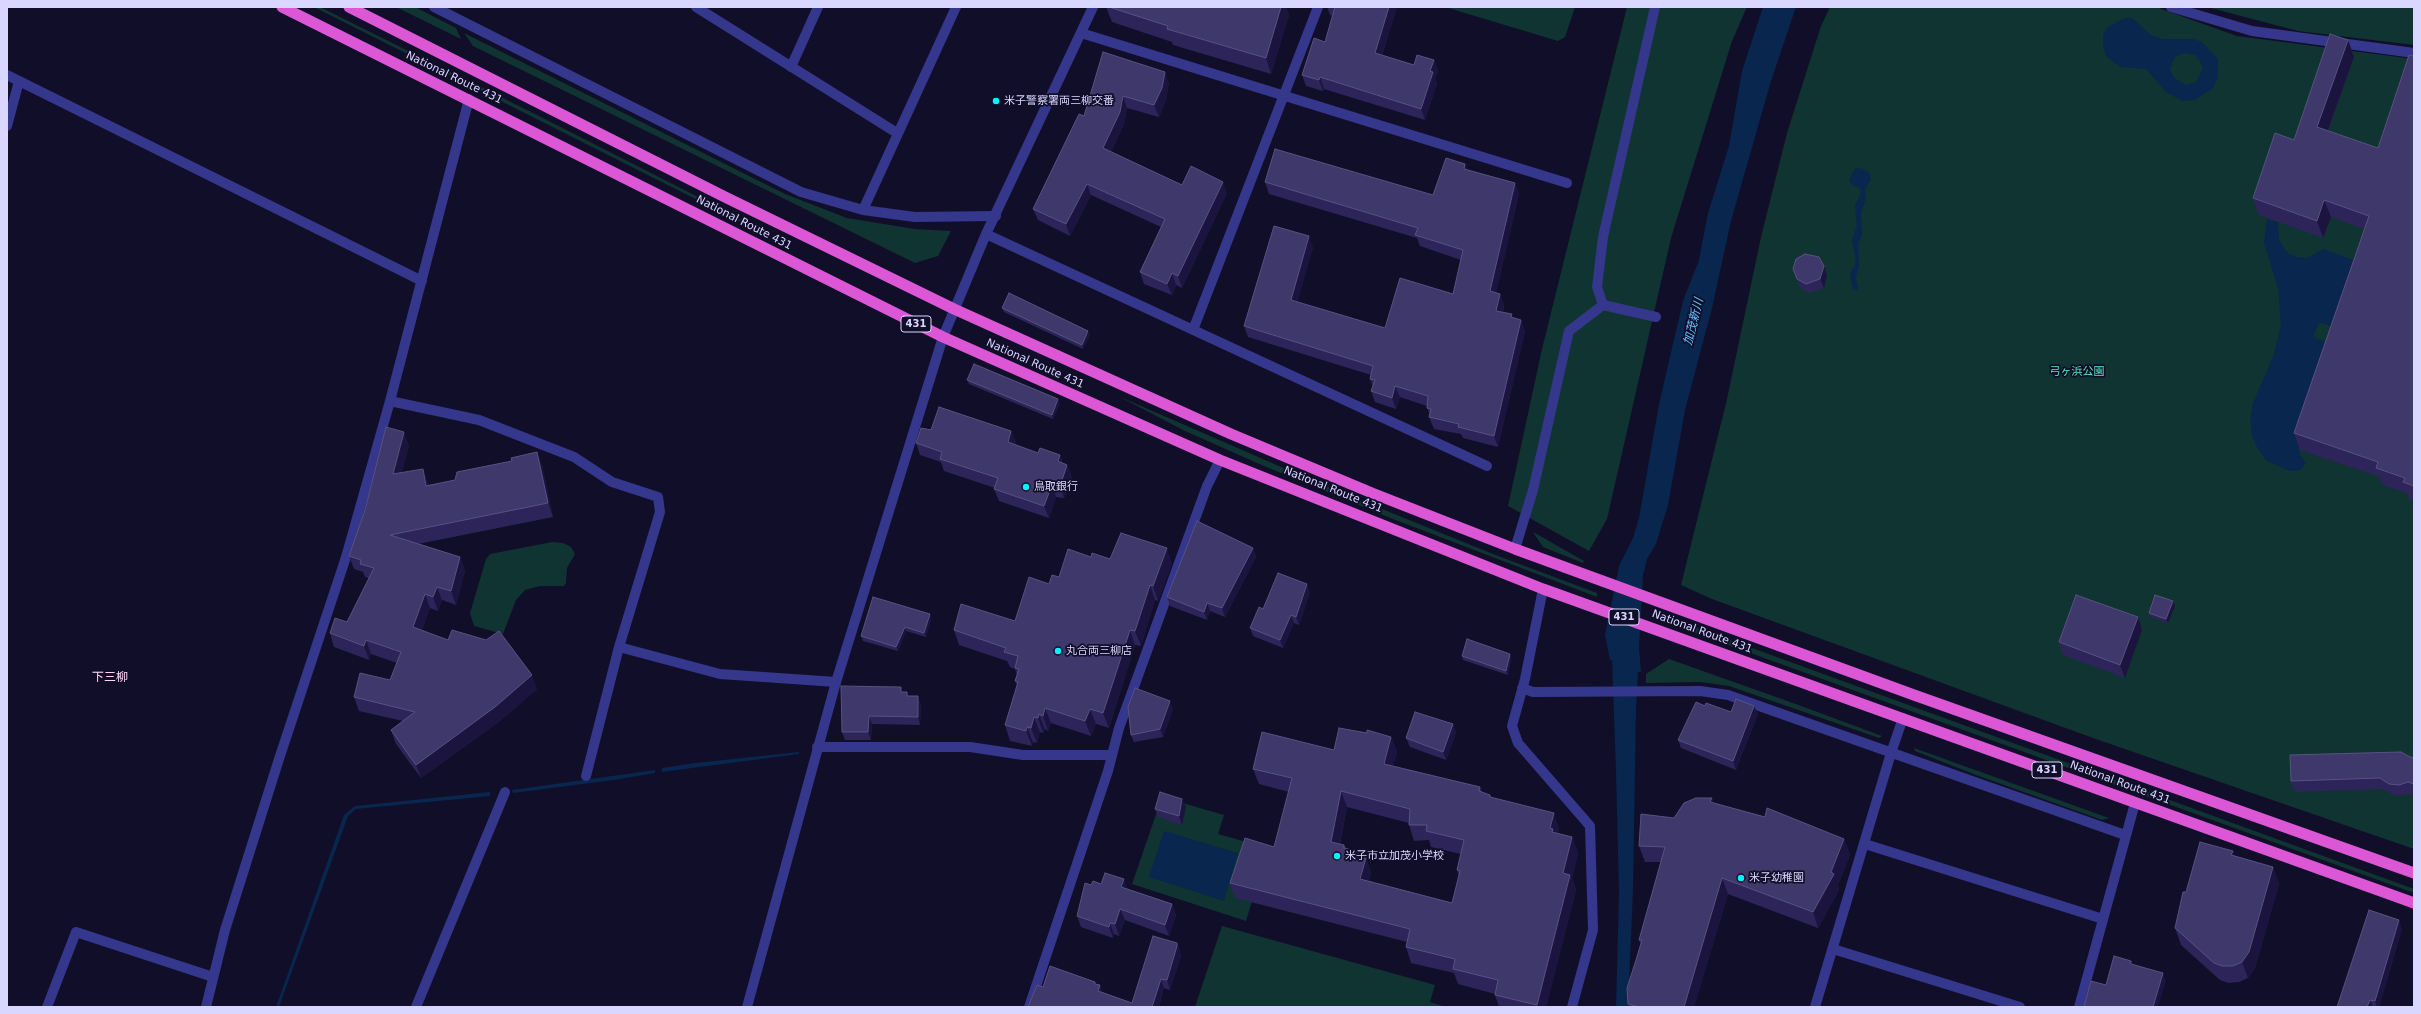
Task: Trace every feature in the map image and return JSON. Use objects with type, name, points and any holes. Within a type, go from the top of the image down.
[{"type":"highway","name":"National Route 431","points":[[282,7],[469,99],[943,337],[1220,460],[1543,589],[1569,597],[2414,903]]},
{"type":"highway","name":"National Route 431","points":[[349,7],[723,196],[954,309],[1231,434],[1372,493],[1515,549],[2130,773],[2414,873]]},
{"type":"street","points":[[434,7],[801,192],[863,210],[915,217],[996,216]]},
{"type":"street","points":[[696,7],[897,133]]},
{"type":"street","points":[[791,67],[818,7]]},
{"type":"street","points":[[863,210],[956,7]]},
{"type":"street","points":[[747,1007],[836,682],[943,337],[986,234],[996,216],[1093,7]]},
{"type":"street","points":[[1193,330],[1318,7]]},
{"type":"street","points":[[1603,305],[1597,286],[1603,237],[1656,7]]},
{"type":"street","points":[[2171,7],[2252,31],[2414,53]]},
{"type":"street","points":[[1081,33],[1284,97],[1567,183]]},
{"type":"street","points":[[7,75],[422,281]]},
{"type":"street","points":[[7,126],[19,81]]},
{"type":"street","points":[[206,1007],[225,930],[278,759],[346,557],[422,281],[469,99]]},
{"type":"street","points":[[986,234],[1487,466]]},
{"type":"street","points":[[1603,305],[1656,317]]},
{"type":"street","points":[[1515,549],[1533,490],[1569,331],[1603,305]]},
{"type":"street","points":[[390,400],[479,420],[574,457],[612,482],[658,497],[660,512],[619,647],[586,776]]},
{"type":"street","points":[[1029,1007],[1120,728],[1204,494],[1220,460]]},
{"type":"street","points":[[1543,589],[1522,688],[1512,726],[1518,744],[1590,826],[1593,930],[1572,1007]]},
{"type":"street","points":[[619,647],[720,674],[836,682]]},
{"type":"street","points":[[1522,688],[1533,692],[1716,692],[1748,700],[2125,835]]},
{"type":"street","points":[[1815,1007],[1865,844],[1891,752],[1903,718]]},
{"type":"street","points":[[817,747],[970,747],[1023,755],[1112,755]]},
{"type":"street","points":[[416,1007],[505,792]]},
{"type":"street","points":[[2078,1007],[2135,803]]},
{"type":"street","points":[[1865,844],[2103,919]]},
{"type":"street","points":[[47,1007],[76,932],[213,977]]},
{"type":"street","points":[[1833,949],[2020,1007]]},
{"type":"green space","points":[[314,7],[320,7],[537,115],[708,202],[779,241]]},
{"type":"green space","points":[[396,7],[415,7],[456,28],[461,39]]},
{"type":"green space","points":[[1445,7],[1575,7],[1565,37],[1558,41]]},
{"type":"green space","points":[[1627,7],[1747,7],[1732,41],[1671,238],[1607,519],[1589,551],[1508,506],[1542,349]]},
{"type":"green space","name":"弓ヶ浜公園","points":[[1830,7],[2156,7],[2237,36],[2414,59],[2414,849],[2093,738],[1712,599],[1681,585],[1727,399],[1761,237],[1787,133],[1821,26]]},
{"type":"green space","points":[[2207,7],[2414,7],[2414,45],[2298,31]]},
{"type":"green space","points":[[464,33],[785,194],[847,218],[915,229],[951,231],[938,256],[915,263],[473,46]]},
{"type":"green space","points":[[1118,396],[1318,483],[1493,554],[1597,593],[1597,597],[1393,519],[1264,466],[1185,431]]},
{"type":"green space","points":[[1533,532],[1584,561],[1583,563],[1543,547]]},
{"type":"green space","points":[[552,542],[563,543],[571,547],[575,554],[567,568],[566,583],[564,586],[540,586],[525,590],[516,600],[503,634],[474,626],[470,613],[486,559],[490,554]]},
{"type":"green space","points":[[1675,620],[2414,889],[2414,893],[1673,625]]},
{"type":"green space","points":[[1669,659],[1882,736],[1879,738],[1729,686],[1700,682],[1646,683],[1646,674]]},
{"type":"green space","points":[[1914,748],[2109,818],[2102,820],[1976,775],[1915,751]]},
{"type":"green space","points":[[1162,797],[1224,815],[1218,834],[1268,848],[1246,921],[1132,884]]},
{"type":"green space","points":[[1222,926],[1435,985],[1430,1002],[1446,1007],[1195,1007]]},
{"type":"water","name":"加茂新川","points":[[1763,7],[1796,7],[1771,81],[1731,221],[1712,308],[1685,410],[1668,505],[1656,544],[1647,559],[1643,575],[1639,647],[1641,672],[1638,672],[1636,707],[1633,890],[1628,1007],[1616,1007],[1619,892],[1616,771],[1612,660],[1610,660],[1605,635],[1619,566],[1633,538],[1639,518],[1659,404],[1683,301],[1699,260],[1708,213],[1729,146],[1742,71]]},
{"type":"water","points":[[2125,18],[2132,18],[2151,35],[2162,39],[2193,39],[2202,42],[2218,59],[2218,77],[2213,88],[2195,100],[2183,101],[2166,92],[2146,69],[2121,67],[2106,56],[2103,45],[2103,35],[2108,27]],"holes":[[[2184,53],[2195,55],[2203,68],[2196,82],[2186,85],[2173,77],[2170,69],[2175,57]]]},
{"type":"water","points":[[1856,168],[1864,169],[1869,173],[1871,179],[1865,189],[1866,198],[1861,213],[1862,236],[1858,244],[1859,266],[1856,277],[1858,289],[1853,290],[1850,274],[1856,262],[1852,240],[1857,225],[1855,206],[1861,193],[1860,188],[1854,186],[1849,181]]},
{"type":"water","points":[[2267,219],[2278,222],[2279,239],[2283,247],[2289,254],[2297,257],[2307,258],[2323,249],[2353,260],[2356,250],[2366,254],[2335,328],[2319,322],[2313,337],[2329,343],[2300,435],[2298,445],[2300,455],[2306,463],[2301,470],[2290,471],[2267,461],[2258,449],[2252,436],[2250,420],[2253,403],[2273,357],[2281,325],[2278,288],[2264,243]]},
{"type":"water","points":[[799,752],[799,754],[662,772],[662,768],[695,763]]},
{"type":"water","points":[[655,770],[655,773],[614,780],[513,793],[512,790]]},
{"type":"water","points":[[490,792],[490,796],[356,809],[348,816],[279,1007],[276,1007],[344,815],[355,806]]},
{"type":"water","points":[[1164,831],[1238,853],[1224,901],[1149,877]]},
{"type":"building","points":[[1109,7],[1281,7],[1266,58],[1167,29],[1168,26]]},
{"type":"building","points":[[1335,7],[1389,7],[1375,53],[1414,65],[1417,55],[1434,60],[1430,71],[1433,72],[1421,109],[1320,77],[1319,80],[1302,75],[1314,38],[1325,42]]},
{"type":"building","points":[[2330,34],[2348,40],[2317,127],[2378,148],[2409,55],[2414,56],[2414,486],[2403,482],[2405,478],[2376,468],[2378,462],[2294,433],[2369,216],[2324,200],[2317,221],[2253,198],[2275,133],[2294,140]]},
{"type":"building","points":[[1103,52],[1165,72],[1162,88],[1154,105],[1123,96],[1120,112],[1103,148],[1182,185],[1191,166],[1223,182],[1178,276],[1172,273],[1167,284],[1140,272],[1165,219],[1087,184],[1066,224],[1033,209],[1079,114],[1084,116]]},
{"type":"building","points":[[1275,149],[1433,195],[1446,158],[1465,164],[1464,169],[1515,183],[1490,291],[1500,294],[1496,311],[1512,314],[1511,317],[1521,320],[1494,436],[1458,427],[1459,424],[1429,417],[1431,409],[1427,408],[1428,396],[1395,386],[1392,398],[1371,391],[1375,380],[1370,379],[1373,366],[1244,326],[1274,226],[1309,236],[1291,300],[1385,328],[1400,278],[1453,294],[1463,250],[1415,235],[1418,228],[1265,182]]},
{"type":"building","points":[[1805,254],[1819,257],[1824,266],[1820,279],[1806,284],[1797,279],[1793,269],[1796,259]]},
{"type":"building","points":[[1009,293],[1088,331],[1082,345],[1002,308]]},
{"type":"building","points":[[974,364],[1058,399],[1052,415],[967,380]]},
{"type":"building","points":[[939,407],[1011,431],[1008,442],[1038,453],[1040,448],[1060,455],[1058,461],[1067,465],[1060,486],[1052,485],[1044,506],[994,489],[998,478],[940,459],[942,452],[916,443],[921,428],[931,430]]},
{"type":"building","points":[[386,427],[404,432],[393,474],[423,469],[426,486],[455,480],[457,472],[512,461],[511,458],[537,452],[548,503],[390,535],[460,557],[451,591],[437,587],[433,597],[425,594],[413,627],[448,640],[452,630],[486,640],[499,631],[532,675],[495,707],[416,765],[391,730],[415,712],[354,697],[360,673],[390,680],[401,652],[366,640],[364,646],[330,633],[335,618],[347,622],[374,568],[360,564],[361,560],[349,556],[365,510]]},
{"type":"building","points":[[1197,521],[1253,548],[1222,608],[1207,603],[1204,612],[1167,597]]},
{"type":"building","points":[[1121,533],[1167,548],[1153,586],[1150,585],[1135,631],[1130,630],[1103,713],[1090,709],[1085,721],[1045,708],[1043,716],[1039,714],[1038,718],[1034,717],[1031,728],[1027,727],[1026,731],[1005,725],[1018,682],[1015,681],[1019,669],[1015,668],[1018,656],[1004,652],[1006,648],[954,630],[961,604],[1015,621],[1029,577],[1049,584],[1052,575],[1059,577],[1068,549],[1091,557],[1092,553],[1110,559]]},
{"type":"building","points":[[1278,573],[1307,584],[1296,617],[1291,615],[1280,640],[1250,628],[1259,607],[1263,609]]},
{"type":"building","points":[[2076,595],[2138,617],[2120,665],[2059,642]]},
{"type":"building","points":[[2155,595],[2173,601],[2166,619],[2149,613]]},
{"type":"building","points":[[873,597],[930,614],[924,633],[905,627],[896,647],[861,636]]},
{"type":"building","points":[[1467,639],[1510,654],[1506,671],[1462,656]]},
{"type":"building","points":[[841,686],[901,687],[901,692],[907,692],[907,696],[918,696],[918,717],[869,716],[868,732],[842,732]]},
{"type":"building","points":[[1135,688],[1170,701],[1160,729],[1131,735],[1128,707]]},
{"type":"building","points":[[1736,699],[1754,706],[1733,761],[1678,740],[1696,702],[1705,706],[1706,703],[1731,712]]},
{"type":"building","points":[[1415,712],[1453,724],[1443,752],[1406,738]]},
{"type":"building","points":[[1339,728],[1367,733],[1367,730],[1391,737],[1384,764],[1480,787],[1479,791],[1490,795],[1490,797],[1554,813],[1550,828],[1553,829],[1552,832],[1572,837],[1563,873],[1570,875],[1537,1005],[1495,995],[1498,980],[1453,969],[1455,959],[1406,947],[1410,929],[1230,883],[1245,838],[1274,847],[1292,778],[1253,769],[1262,732],[1334,750]],"holes":[[[1341,791],[1410,809],[1409,825],[1427,825],[1426,831],[1464,840],[1457,870],[1460,871],[1452,903],[1360,879],[1366,858],[1362,857],[1363,853],[1344,848],[1344,845],[1331,842]]]},
{"type":"building","points":[[2401,752],[2414,758],[2414,784],[2408,782],[2399,785],[2389,784],[2380,778],[2291,781],[2290,755]]},
{"type":"building","points":[[1160,792],[1182,799],[1179,816],[1155,809]]},
{"type":"building","points":[[1696,798],[1712,798],[1710,802],[1765,817],[1767,808],[1844,839],[1831,872],[1834,874],[1813,912],[1722,878],[1684,1007],[1639,1007],[1628,1004],[1627,988],[1642,940],[1639,940],[1665,847],[1639,846],[1641,814],[1674,818],[1684,803]]},
{"type":"building","points":[[2200,842],[2233,851],[2231,855],[2273,867],[2249,952],[2242,962],[2233,966],[2222,966],[2214,963],[2175,928],[2183,892],[2186,892]]},
{"type":"building","points":[[1105,873],[1124,879],[1121,887],[1172,904],[1165,925],[1120,909],[1115,924],[1110,923],[1109,927],[1077,916],[1085,883],[1091,885],[1093,881],[1101,884]]},
{"type":"building","points":[[2369,910],[2399,920],[2375,1001],[2370,1000],[2367,1007],[2337,1007]]},
{"type":"building","points":[[1153,936],[1177,943],[1177,946],[1167,980],[1161,979],[1152,1007],[1028,1007],[1037,985],[1043,987],[1050,966],[1095,982],[1095,984],[1100,985],[1098,991],[1132,1003]]},
{"type":"building","points":[[2114,956],[2131,961],[2131,964],[2163,973],[2153,1007],[2084,1007],[2091,981],[2106,985]]},
{"type":"place","name":"米子警察署両三柳交番","points":[[996,101]]},
{"type":"place","name":"鳥取銀行","points":[[1026,487]]},
{"type":"place","name":"丸合両三柳店","points":[[1058,651]]},
{"type":"place","name":"米子市立加茂小学校","points":[[1337,856]]},
{"type":"place","name":"米子幼稚園","points":[[1741,878]]},
{"type":"district","name":"下三柳","points":[[110,678]]}]
